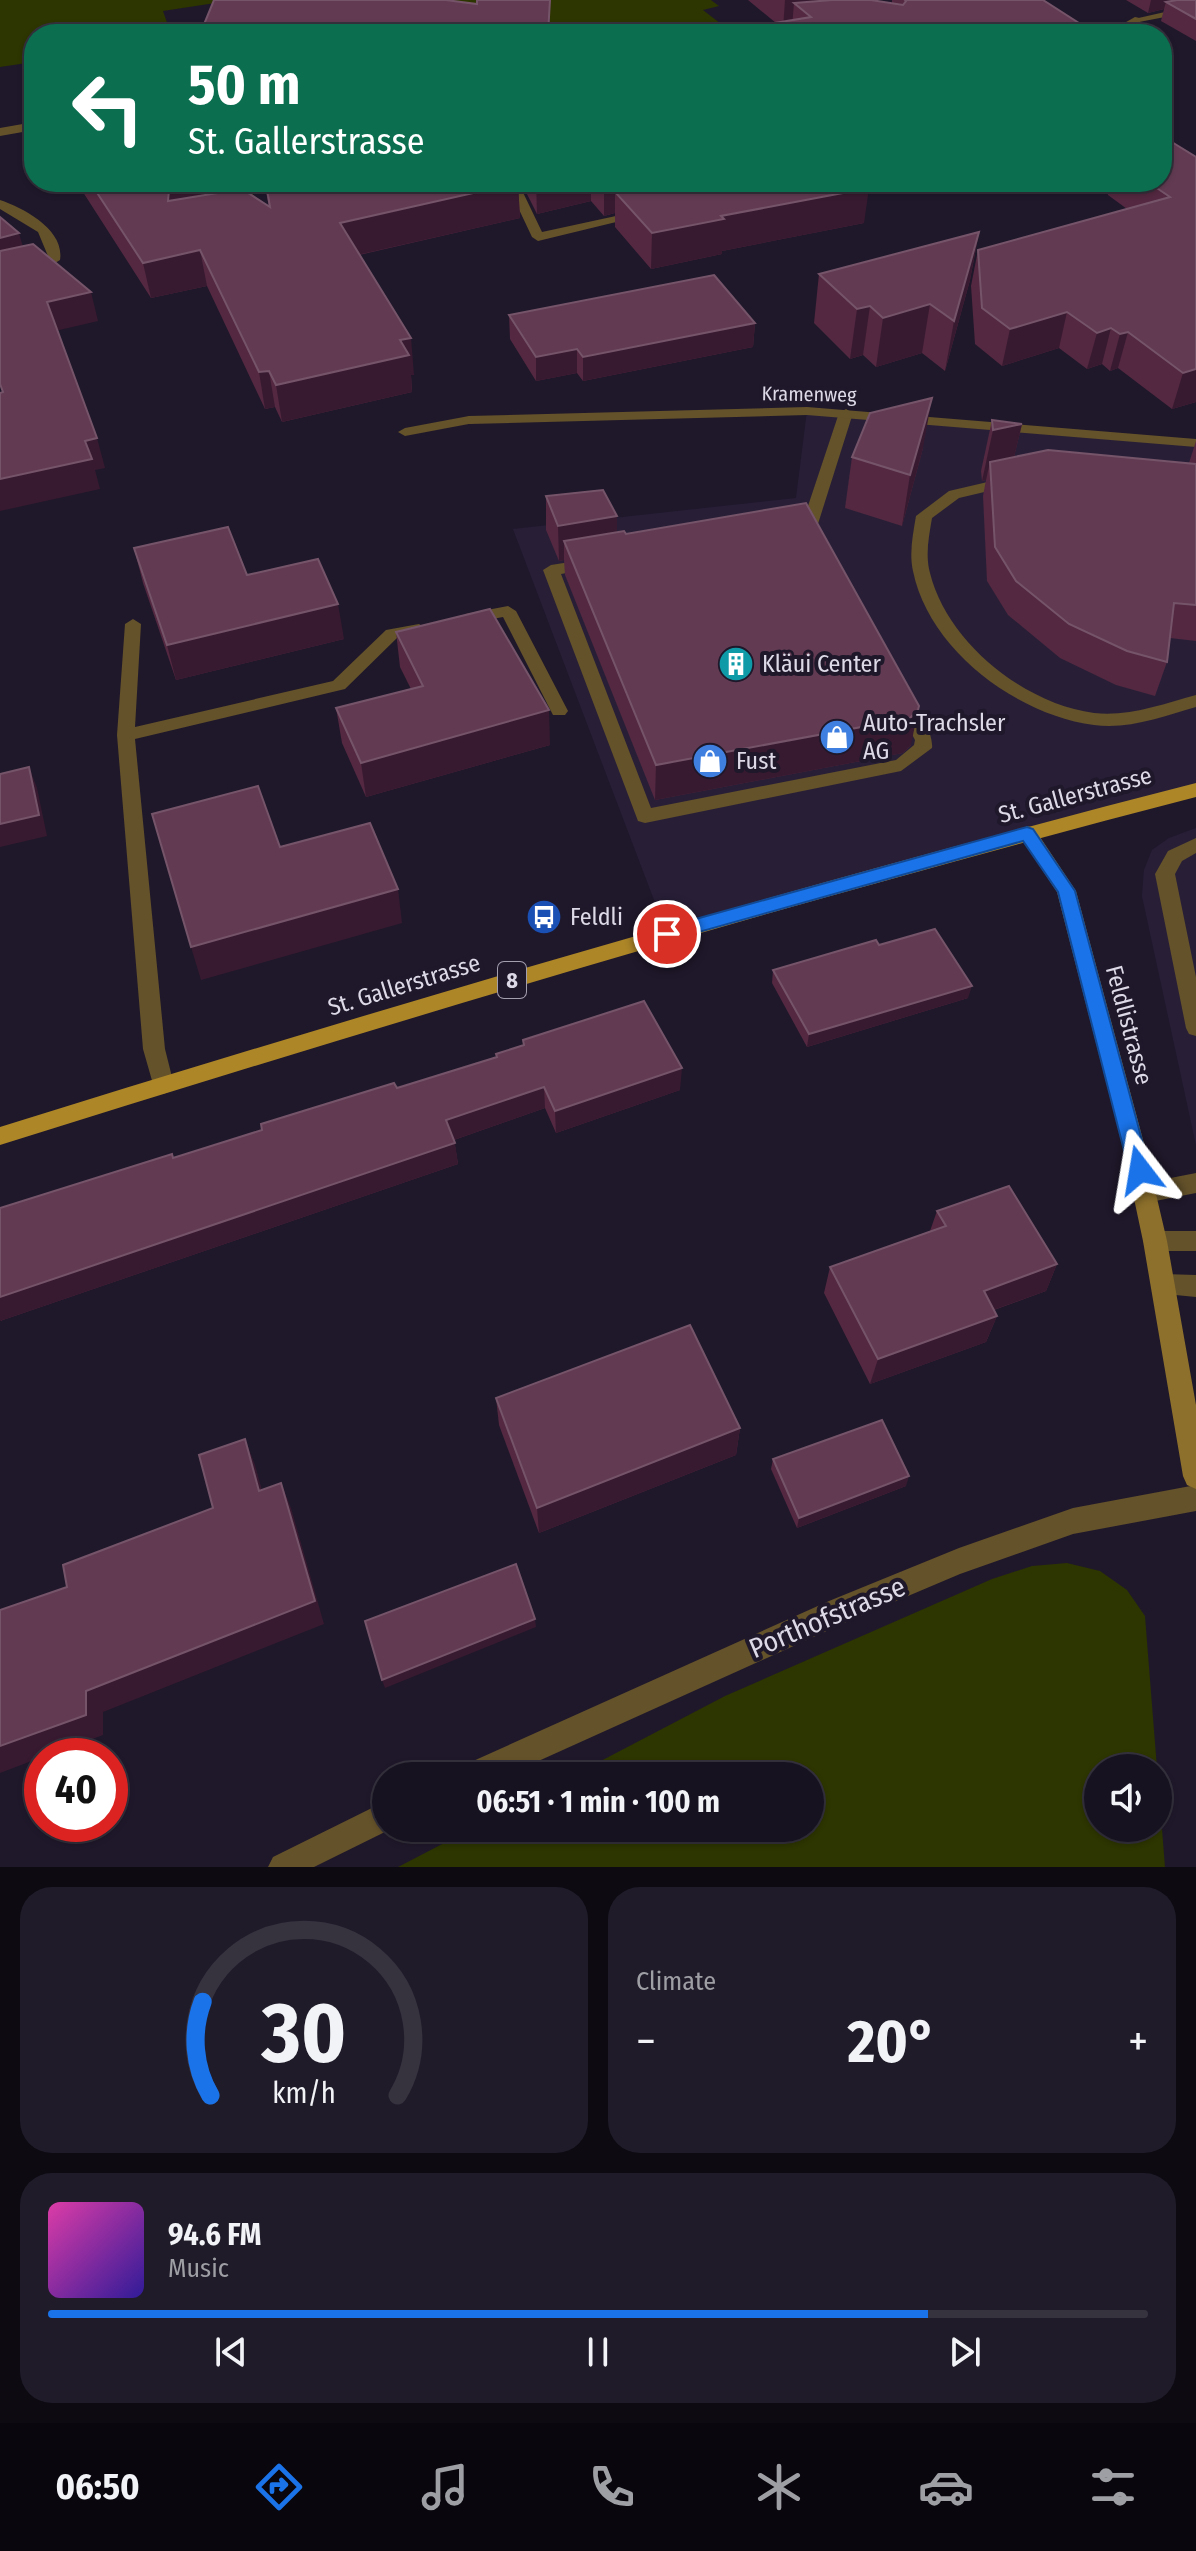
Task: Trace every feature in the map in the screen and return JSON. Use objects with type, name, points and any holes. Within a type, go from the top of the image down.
[{"type":"main road","name":"St. Gallerstrasse","points":[[0,1136],[667,934],[1027,833],[1196,790]]},
{"type":"street","points":[[1129,24],[1139,19],[1196,8]]},
{"type":"street","points":[[0,132],[24,128]]},
{"type":"street","points":[[242,192],[268,213],[253,216]]},
{"type":"street","points":[[517,192],[538,237],[659,211]]},
{"type":"street","points":[[0,204],[44,230],[52,238],[55,257],[42,265],[0,275]]},
{"type":"street","name":"Kramenweg","points":[[405,432],[469,420],[807,411],[1195,442]]},
{"type":"street","points":[[823,552],[802,528],[846,413]]},
{"type":"street","points":[[1026,479],[954,494],[924,516],[921,572],[936,609],[961,644],[996,678],[1023,695],[1049,707],[1092,719],[1123,719],[1196,701]]},
{"type":"street","points":[[612,560],[551,570],[645,816],[901,765],[923,748],[924,740],[894,684]]},
{"type":"street","points":[[126,735],[339,685],[392,634],[508,611],[559,711]]},
{"type":"street","points":[[133,624],[126,735],[154,1049],[163,1085]]},
{"type":"street","name":"Feldlistrasse","points":[[1027,833],[1066,891],[1145,1193],[1196,1476]]},
{"type":"street","points":[[1196,845],[1175,856],[1165,874],[1196,1028]]},
{"type":"street","points":[[1145,1193],[1196,1183]]},
{"type":"street","points":[[1155,1241],[1196,1241]]},
{"type":"street","points":[[1163,1285],[1196,1286]]},
{"type":"street","name":"Porthofstrasse","points":[[503,1762],[839,1611],[959,1561],[1073,1521],[1196,1498]]},
{"type":"street","points":[[283,1867],[372,1823]]},
{"type":"shaded area","points":[[807,411],[1196,443],[1196,791],[667,934],[513,529],[796,498]]},
{"type":"shaded area","points":[[1196,828],[1196,1145],[1142,896],[1144,870],[1152,850],[1169,838]]},
{"type":"green space","points":[[0,0],[235,0],[163,11],[168,24],[24,24],[24,63],[0,67]]},
{"type":"green space","points":[[315,0],[711,0],[719,6],[703,10],[721,24],[542,23],[314,24]]},
{"type":"green space","points":[[1067,1563],[1100,1571],[1127,1590],[1145,1616],[1156,1754],[1084,1754],[1084,1842],[1163,1842],[1165,1867],[398,1867],[446,1842],[824,1842],[824,1762],[599,1762],[725,1696],[992,1579],[1032,1566]]},
{"type":"building","points":[[214,0],[446,0],[477,4],[477,0],[550,0],[549,24],[204,24]]},
{"type":"building","points":[[871,0],[903,5],[905,0],[1043,0],[1080,24],[769,24],[811,17],[794,3]]},
{"type":"building","points":[[1196,0],[1196,19],[1166,2]]},
{"type":"building","points":[[1172,142],[1196,157],[1196,369],[1183,373],[1128,332],[1120,334],[1111,328],[1097,333],[1067,312],[1010,329],[982,308],[978,250],[1170,197],[1163,192],[1172,192]]},
{"type":"building","points":[[97,192],[169,192],[168,201],[224,192],[247,192],[270,207],[267,192],[478,192],[340,223],[411,338],[400,340],[409,355],[276,385],[269,371],[259,372],[200,250],[143,263]]},
{"type":"building","points":[[615,192],[848,192],[721,216],[724,219],[652,233]]},
{"type":"building","points":[[0,217],[19,233],[0,238]]},
{"type":"building","points":[[979,232],[954,321],[930,304],[883,318],[870,306],[857,309],[819,274]]},
{"type":"building","points":[[33,244],[91,292],[47,302],[97,438],[85,441],[92,459],[0,479],[0,393],[3,392],[0,384],[0,251]]},
{"type":"building","points":[[714,275],[755,323],[583,357],[577,349],[536,357],[509,315]]},
{"type":"building","points":[[932,398],[910,475],[852,457],[870,413]]},
{"type":"building","points":[[992,420],[1022,424],[993,430]]},
{"type":"building","points":[[1048,450],[1196,464],[1196,605],[1174,603],[1167,662],[1127,651],[1069,624],[1016,581],[995,547],[990,462]]},
{"type":"building","points":[[603,490],[617,516],[558,526],[546,496]]},
{"type":"building","name":"Kläui Center","points":[[806,503],[919,706],[918,710],[910,718],[656,765],[564,541],[624,531],[626,534]]},
{"type":"building","points":[[228,527],[247,575],[318,559],[338,604],[167,645],[134,548]]},
{"type":"building","points":[[490,609],[549,710],[361,763],[336,708],[423,686],[396,632]]},
{"type":"building","points":[[29,767],[39,815],[0,824],[0,774]]},
{"type":"building","points":[[258,786],[280,847],[370,823],[398,889],[191,947],[152,814]]},
{"type":"building","points":[[935,929],[972,986],[809,1034],[773,970],[876,940],[879,945]]},
{"type":"building","points":[[644,1001],[682,1068],[555,1111],[544,1087],[446,1120],[455,1143],[0,1297],[0,1208],[172,1154],[173,1158],[262,1130],[261,1124],[394,1083],[397,1088],[497,1057],[496,1054],[524,1045],[523,1040]]},
{"type":"building","points":[[1009,1186],[1057,1264],[984,1291],[997,1316],[878,1359],[830,1267],[946,1226],[937,1211]]},
{"type":"building","points":[[690,1325],[740,1428],[537,1508],[496,1398]]},
{"type":"building","points":[[882,1420],[909,1476],[799,1518],[773,1459]]},
{"type":"building","points":[[245,1439],[259,1491],[281,1483],[315,1601],[86,1691],[86,1715],[0,1746],[0,1610],[67,1587],[63,1565],[213,1508],[199,1455]]},
{"type":"building","points":[[516,1564],[535,1619],[382,1680],[365,1621]]},
{"type":"place","name":"Kläui Center","points":[[736,664]]},
{"type":"place","name":"Auto-Trachsler AG","points":[[837,737]]},
{"type":"place","name":"Fust","points":[[710,761]]},
{"type":"place","name":"Feldli","points":[[544,917]]},
{"type":"route","points":[[667,934],[1027,833],[1066,891],[1140,1170]]}]
